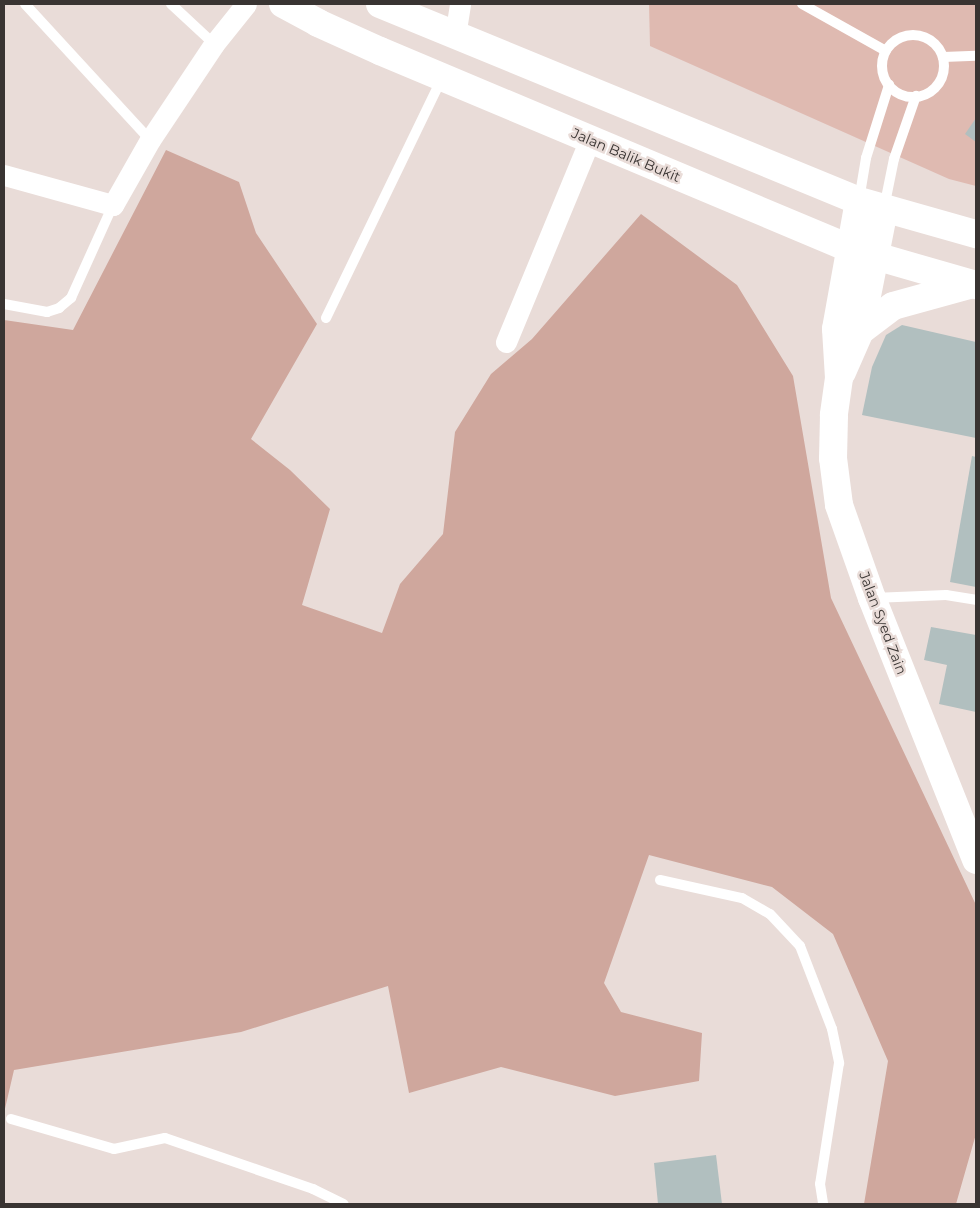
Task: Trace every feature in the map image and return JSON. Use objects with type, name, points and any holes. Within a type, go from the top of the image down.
[{"type":"main road","name":"Jalan Balik Bukit","points":[[283,4],[318,23],[442,77],[862,253],[974,285]]},
{"type":"main road","points":[[380,4],[871,206],[976,234]]},
{"type":"main road","points":[[840,378],[836,329],[862,253],[871,206]]},
{"type":"main road","points":[[840,378],[860,331],[862,253]]},
{"type":"main road","points":[[860,331],[892,306],[974,285]]},
{"type":"main road","name":"Jalan Syed Zain","points":[[840,378],[834,415],[833,458],[839,505],[872,598],[976,860]]},
{"type":"street","points":[[4,175],[112,205],[150,140],[214,44],[246,4]]},
{"type":"street","points":[[455,36],[460,4]]},
{"type":"street","points":[[506,342],[590,139]]},
{"type":"lane","points":[[40,4],[28,8],[150,140]]},
{"type":"lane","points":[[171,4],[214,44]]},
{"type":"lane","points":[[802,4],[886,51]]},
{"type":"lane","points":[[921,36],[931,40],[942,57],[944,67],[941,78],[935,87],[916,96],[897,92],[889,85],[882,69],[886,51],[901,37],[921,36]]},
{"type":"lane","points":[[942,57],[976,56]]},
{"type":"lane","points":[[326,318],[442,77]]},
{"type":"lane","points":[[871,206],[866,158],[889,85]]},
{"type":"lane","points":[[871,206],[894,159],[916,96]]},
{"type":"lane","points":[[4,304],[47,312],[59,308],[71,298],[112,205]]},
{"type":"lane","points":[[872,598],[946,595],[976,600]]},
{"type":"lane","points":[[660,880],[742,898],[770,914],[800,946],[832,1029],[839,1063],[820,1184],[823,1204]]},
{"type":"lane","points":[[11,1119],[114,1149],[165,1138],[313,1189],[344,1204]]},
{"type":"shaded area","points":[[649,4],[976,4],[976,186],[949,179],[650,46]]},
{"type":"shaded area","points":[[166,150],[239,182],[256,233],[317,324],[251,439],[290,470],[330,509],[302,605],[382,633],[400,584],[443,534],[455,432],[491,374],[532,339],[641,214],[737,285],[793,376],[831,598],[976,905],[976,1134],[956,1204],[864,1204],[888,1061],[833,934],[772,887],[649,855],[604,983],[621,1012],[702,1033],[699,1081],[615,1096],[501,1067],[409,1093],[388,986],[241,1032],[14,1070],[4,1113],[4,320],[73,330]]},
{"type":"building","points":[[976,118],[976,142],[965,134]]},
{"type":"building","points":[[902,325],[976,342],[976,438],[862,415],[872,367],[886,335]]},
{"type":"building","points":[[972,456],[976,457],[976,587],[950,582]]},
{"type":"building","points":[[931,627],[976,635],[976,712],[939,704],[947,665],[924,660]]},
{"type":"building","points":[[716,1155],[722,1204],[658,1204],[654,1163]]}]
